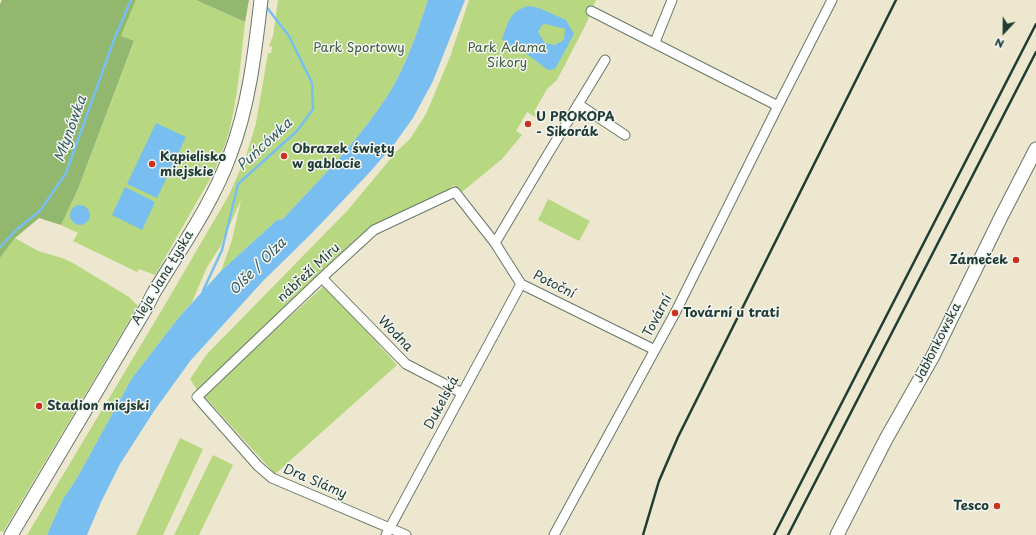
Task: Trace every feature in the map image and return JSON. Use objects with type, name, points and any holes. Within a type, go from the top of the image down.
[{"type":"street","name":"Aleja Jana Łyska","points":[[11,535],[142,315],[152,294],[213,194],[230,157],[245,109],[261,0]]},
{"type":"street","points":[[655,42],[672,0]]},
{"type":"street","name":"Tovární","points":[[554,535],[675,313],[832,0]]},
{"type":"street","points":[[591,11],[655,42],[778,106]]},
{"type":"street","points":[[495,243],[605,60]]},
{"type":"street","points":[[578,104],[625,135]]},
{"type":"street","name":"Jabłonkowska","points":[[837,535],[886,439],[932,356],[1036,149]]},
{"type":"street","name":"Potoční","points":[[455,192],[495,243],[521,284],[655,350]]},
{"type":"street","name":"nábřeží Míru","points":[[197,397],[374,230],[455,192]]},
{"type":"street","name":"Wodna","points":[[322,278],[406,364],[462,393]]},
{"type":"street","name":"Dukelská","points":[[388,532],[521,284]]},
{"type":"street","name":"Dra Slámy","points":[[197,397],[258,466],[272,478],[388,532],[406,535]]},
{"type":"green space","points":[[2,0],[136,0],[121,36],[134,41],[78,189],[61,225],[39,218],[15,238],[0,258],[0,4]]},
{"type":"green space","name":"Kąpielisko miejskie","points":[[136,0],[196,0],[245,22],[237,91],[226,142],[214,172],[155,275],[139,269],[137,272],[73,241],[78,233],[61,225],[78,189],[134,42],[121,36]]},
{"type":"green space","points":[[196,0],[249,0],[245,22]]},
{"type":"green space","name":"Park Sportowy","points":[[278,0],[428,0],[406,61],[377,112],[338,159],[283,219],[277,220],[221,271],[232,240],[241,200],[220,247],[207,267],[192,302],[132,378],[77,478],[63,499],[47,535],[27,535],[229,195],[246,156],[256,123],[268,53],[271,53],[272,47],[269,46],[273,36]]},
{"type":"green space","name":"Park Adama Sikory","points":[[469,0],[596,0],[586,24],[557,80],[547,89],[534,112],[538,115],[537,118],[527,112],[516,131],[522,135],[502,159],[462,192],[454,185],[442,195],[373,226],[198,391],[190,379],[207,354],[347,211],[397,151],[410,139],[426,114],[450,57]]},
{"type":"green space","points":[[548,199],[590,221],[579,241],[538,220]]},
{"type":"green space","name":"Stadion miejski","points":[[15,238],[38,251],[73,263],[129,297],[138,306],[3,532],[0,531],[0,258]]},
{"type":"green space","points":[[325,285],[397,365],[275,474],[203,395]]},
{"type":"green space","points":[[180,438],[203,449],[163,535],[136,535]]},
{"type":"green space","points":[[213,455],[233,465],[199,535],[174,535]]},
{"type":"water","name":"Olše / Olza","points":[[428,0],[465,0],[433,81],[413,118],[395,143],[370,172],[311,234],[263,281],[191,360],[154,411],[120,464],[101,502],[87,535],[47,535],[63,499],[77,478],[132,378],[180,316],[221,271],[277,220],[283,219],[338,159],[377,112],[406,61]]},
{"type":"water","points":[[529,6],[539,8],[566,20],[574,34],[555,69],[548,70],[524,52],[514,49],[502,39],[511,18],[523,8]],"holes":[[[546,24],[565,29],[564,40],[555,45],[545,43],[538,32],[542,25]]]},
{"type":"water","points":[[156,123],[186,137],[157,198],[127,184]]},
{"type":"water","points":[[125,187],[155,202],[142,230],[112,215]]},
{"type":"water","points":[[80,205],[87,208],[90,215],[87,222],[80,225],[73,222],[70,215],[73,208]]},
{"type":"waterway","name":"Młynówka","points":[[0,247],[17,229],[40,211],[66,173],[115,37],[131,0]]},
{"type":"waterway","name":"Puńcówka","points":[[203,291],[222,250],[238,184],[297,131],[313,109],[312,83],[289,36],[265,5]]},
{"type":"railway","points":[[643,535],[659,481],[678,437],[896,0]]},
{"type":"railway","points":[[774,535],[1036,24]]},
{"type":"railway","points":[[788,535],[1036,52]]},
{"type":"place","name":"U PROKOPA - Sikorák","points":[[528,124]]},
{"type":"place","name":"Obrazek święty w gablocie","points":[[284,156]]},
{"type":"place","name":"Kąpielisko miejskie","points":[[152,164]]},
{"type":"place","name":"Zámeček","points":[[1016,260]]},
{"type":"place","name":"Tovární u trati","points":[[675,313]]},
{"type":"place","name":"Stadion miejski","points":[[39,406]]},
{"type":"place","name":"Tesco","points":[[997,506]]}]
